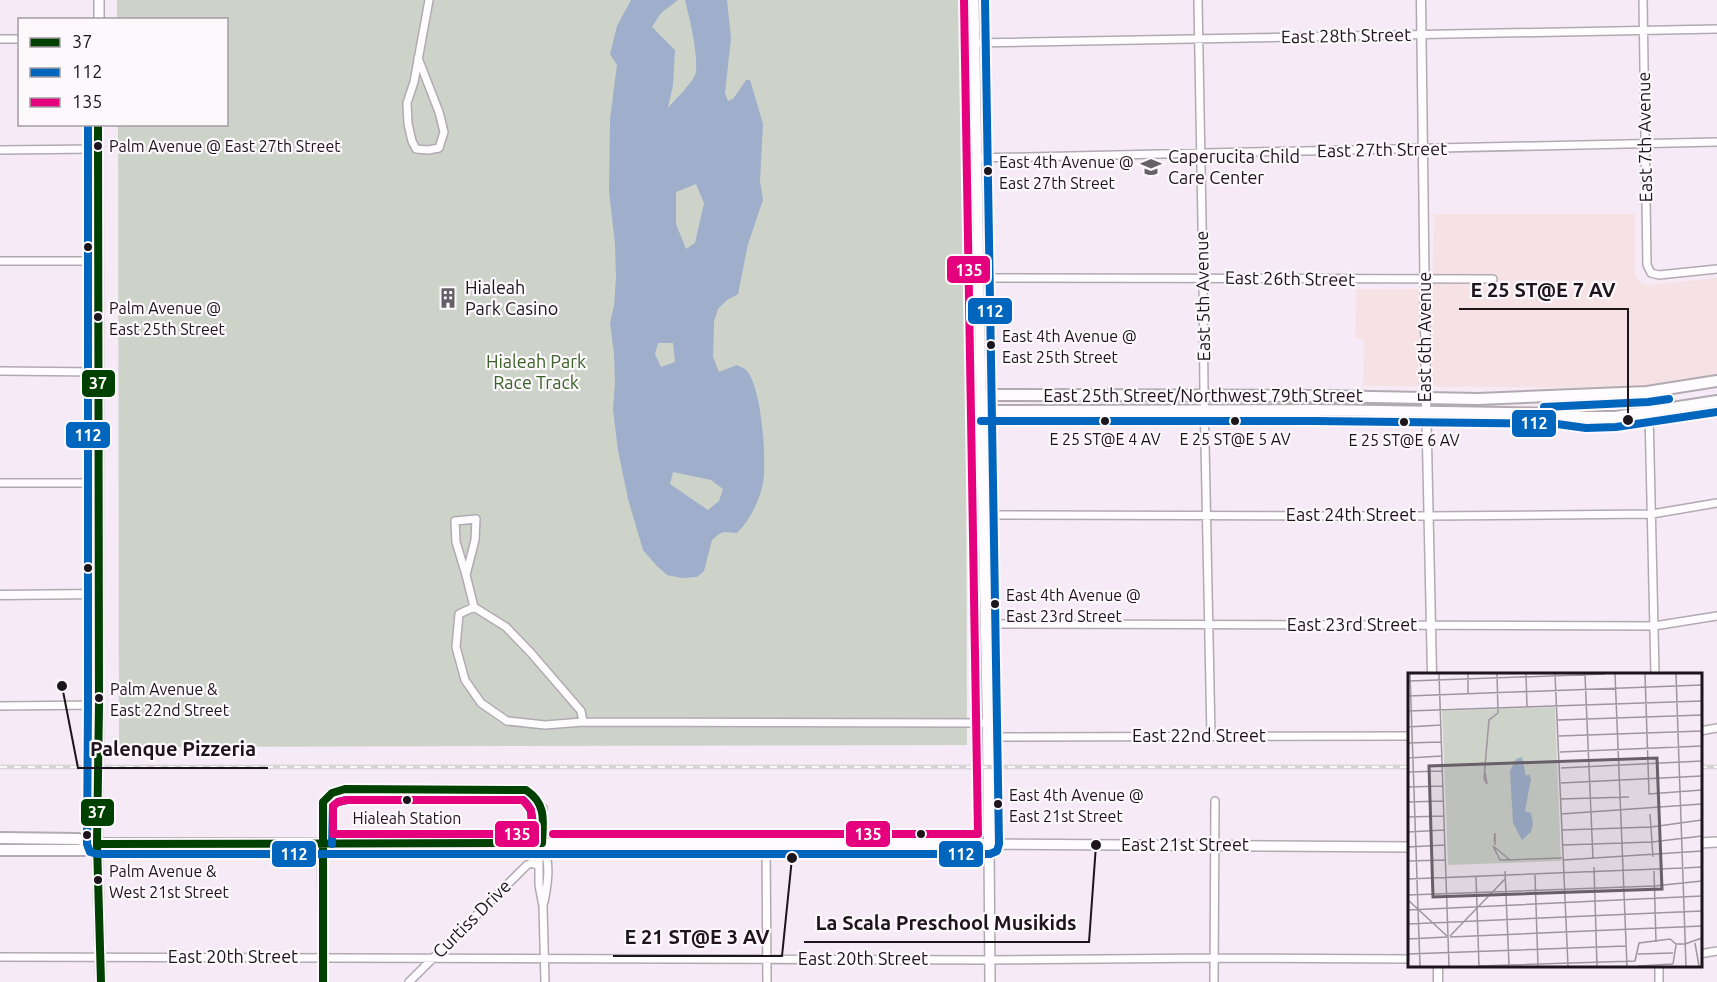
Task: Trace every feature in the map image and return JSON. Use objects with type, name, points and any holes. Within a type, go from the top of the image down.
[{"type":"main road","points":[[99,0],[99,18]]},
{"type":"main road","points":[[974,0],[988,723],[990,982]]},
{"type":"main road","points":[[98,126],[99,705],[97,844],[101,982]]},
{"type":"main road","name":"East 25th Street/Northwest 79th Street","points":[[981,395],[1478,399],[1647,392],[1717,381]]},
{"type":"main road","name":"East 25th Street/Northwest 79th Street","points":[[981,411],[1426,411],[1615,417],[1717,401]]},
{"type":"main road","points":[[0,838],[78,839],[97,844]]},
{"type":"main road","points":[[1702,843],[1717,842]]},
{"type":"main road","name":"East 21st Street","points":[[97,844],[766,843],[1408,847]]},
{"type":"main road","points":[[0,850],[84,850],[97,844]]},
{"type":"street","points":[[418,58],[439,112],[444,132],[439,148],[428,150],[416,149],[412,141],[407,103],[429,0]]},
{"type":"street","name":"East 5th Avenue","points":[[1198,0],[1211,736]]},
{"type":"street","name":"East 6th Avenue","points":[[1421,0],[1432,673]]},
{"type":"street","name":"East 7th Avenue","points":[[1643,0],[1647,265],[1651,273],[1659,275],[1717,269]]},
{"type":"street","name":"East 28th Street","points":[[975,43],[1717,30]]},
{"type":"street","points":[[0,39],[18,39]]},
{"type":"street","name":"East 27th Street","points":[[976,158],[1717,142]]},
{"type":"street","points":[[0,150],[98,149]]},
{"type":"street","points":[[0,261],[98,261]]},
{"type":"street","name":"East 26th Street","points":[[978,278],[1493,279]]},
{"type":"street","points":[[0,371],[98,372]]},
{"type":"street","points":[[1649,412],[1655,673]]},
{"type":"street","points":[[0,483],[99,483]]},
{"type":"street","name":"East 24th Street","points":[[984,515],[1652,514],[1717,503]]},
{"type":"street","points":[[466,575],[476,540],[476,519],[455,520],[456,542],[474,607],[506,627],[531,652],[581,711],[583,722]]},
{"type":"street","points":[[0,595],[99,594]]},
{"type":"street","points":[[474,607],[459,614],[456,647],[465,680],[481,703],[507,721],[545,724],[583,722],[988,723]]},
{"type":"street","name":"East 23rd Street","points":[[986,624],[1654,626],[1717,616]]},
{"type":"street","points":[[0,706],[99,705]]},
{"type":"street","points":[[1702,731],[1717,728]]},
{"type":"street","name":"East 22nd Street","points":[[988,737],[1408,736]]},
{"type":"street","points":[[1215,801],[1215,982]]},
{"type":"street","points":[[543,808],[539,885],[543,906],[545,982]]},
{"type":"street","points":[[542,843],[548,855],[547,884],[543,906]]},
{"type":"street","points":[[766,843],[767,982]]},
{"type":"street","points":[[322,844],[322,982]]},
{"type":"street","name":"Curtiss Drive","points":[[409,982],[527,865],[532,863],[539,866]]},
{"type":"street","points":[[1702,954],[1717,951]]},
{"type":"street","name":"East 20th Street","points":[[0,957],[1408,959]]},
{"type":"street","points":[[1437,967],[1438,982]]},
{"type":"shaded area","points":[[1434,214],[1635,214],[1635,273],[1639,282],[1649,285],[1717,278],[1717,376],[1640,388],[1363,386],[1364,339],[1355,338],[1356,289],[1432,289]]},
{"type":"green space","name":"Hialeah Park Race Track","points":[[117,0],[965,0],[967,745],[119,747],[118,126],[228,126],[228,18],[117,18]]},
{"type":"water","points":[[631,0],[678,0],[661,13],[652,27],[675,50],[673,85],[668,108],[695,75],[696,59],[685,0],[727,0],[731,38],[725,93],[728,101],[733,99],[746,80],[750,80],[763,124],[760,181],[763,200],[748,244],[738,294],[718,309],[714,321],[713,357],[719,372],[737,365],[745,369],[751,377],[756,390],[762,426],[764,478],[760,494],[749,518],[737,533],[724,532],[712,540],[704,571],[697,577],[682,578],[667,575],[643,550],[628,499],[618,450],[613,410],[614,354],[610,323],[616,278],[615,244],[609,191],[610,119],[617,65],[610,54],[617,26]],"holes":[[[696,184],[704,203],[695,243],[686,249],[676,224],[676,192]],[[658,343],[673,343],[675,362],[661,367],[655,354]],[[673,472],[711,480],[723,489],[719,501],[708,510],[670,484]]]},
{"type":"railway","points":[[0,767],[1408,767]]},
{"type":"railway","points":[[1702,767],[1717,767]]},
{"type":"transit line","name":"135","points":[[553,834],[978,834],[964,0]]},
{"type":"transit line","name":"112","points":[[88,126],[87,844],[90,852],[97,854],[990,854],[997,851],[999,844],[985,0]]},
{"type":"transit line","name":"37","points":[[98,126],[99,705],[97,844],[101,982]]},
{"type":"transit line","name":"112","points":[[1544,407],[1669,399]]},
{"type":"transit line","name":"112","points":[[981,421],[1315,421],[1557,424],[1586,428],[1616,427],[1717,412]]},
{"type":"transit line","name":"37","points":[[323,982],[323,802],[332,793],[345,789],[526,790],[533,795],[541,807],[542,843]]},
{"type":"transit line","name":"112","points":[[332,844],[333,806],[347,800],[523,800],[532,814],[532,842]]},
{"type":"transit line","name":"135","points":[[347,800],[523,800],[531,810],[532,834],[333,834],[333,806],[347,800]]},
{"type":"transit line","name":"37","points":[[97,844],[542,843]]},
{"type":"place","name":"Palm Avenue @ East 27th Street","points":[[98,146]]},
{"type":"place","name":"Caperucita Child Care Center","points":[[1151,167]]},
{"type":"place","name":"East 4th Avenue @ East 27th Street","points":[[988,171]]},
{"type":"place","name":"Hialeah Park Casino","points":[[448,298]]},
{"type":"place","name":"Palm Avenue @ East 25th Street","points":[[98,317]]},
{"type":"place","name":"East 4th Avenue @ East 25th Street","points":[[991,345]]},
{"type":"place","name":"E 25 ST@E 7 AV","points":[[1628,420]]},
{"type":"place","name":"E 25 ST@E 4 AV","points":[[1105,421]]},
{"type":"place","name":"E 25 ST@E 5 AV","points":[[1235,421]]},
{"type":"place","name":"E 25 ST@E 6 AV","points":[[1404,422]]},
{"type":"place","name":"East 4th Avenue @ East 23rd Street","points":[[995,604]]},
{"type":"place","name":"Palenque Pizzeria","points":[[62,686]]},
{"type":"place","name":"Palm Avenue & East 22nd Street","points":[[99,698]]},
{"type":"place","name":"Hialeah Station","points":[[407,800]]},
{"type":"place","name":"East 4th Avenue @ East 21st Street","points":[[998,804]]},
{"type":"place","name":"La Scala Preschool Musikids","points":[[1096,845]]},
{"type":"place","name":"E 21 ST@E 3 AV","points":[[792,858]]},
{"type":"place","name":"Palm Avenue & West 21st Street","points":[[98,880]]}]
